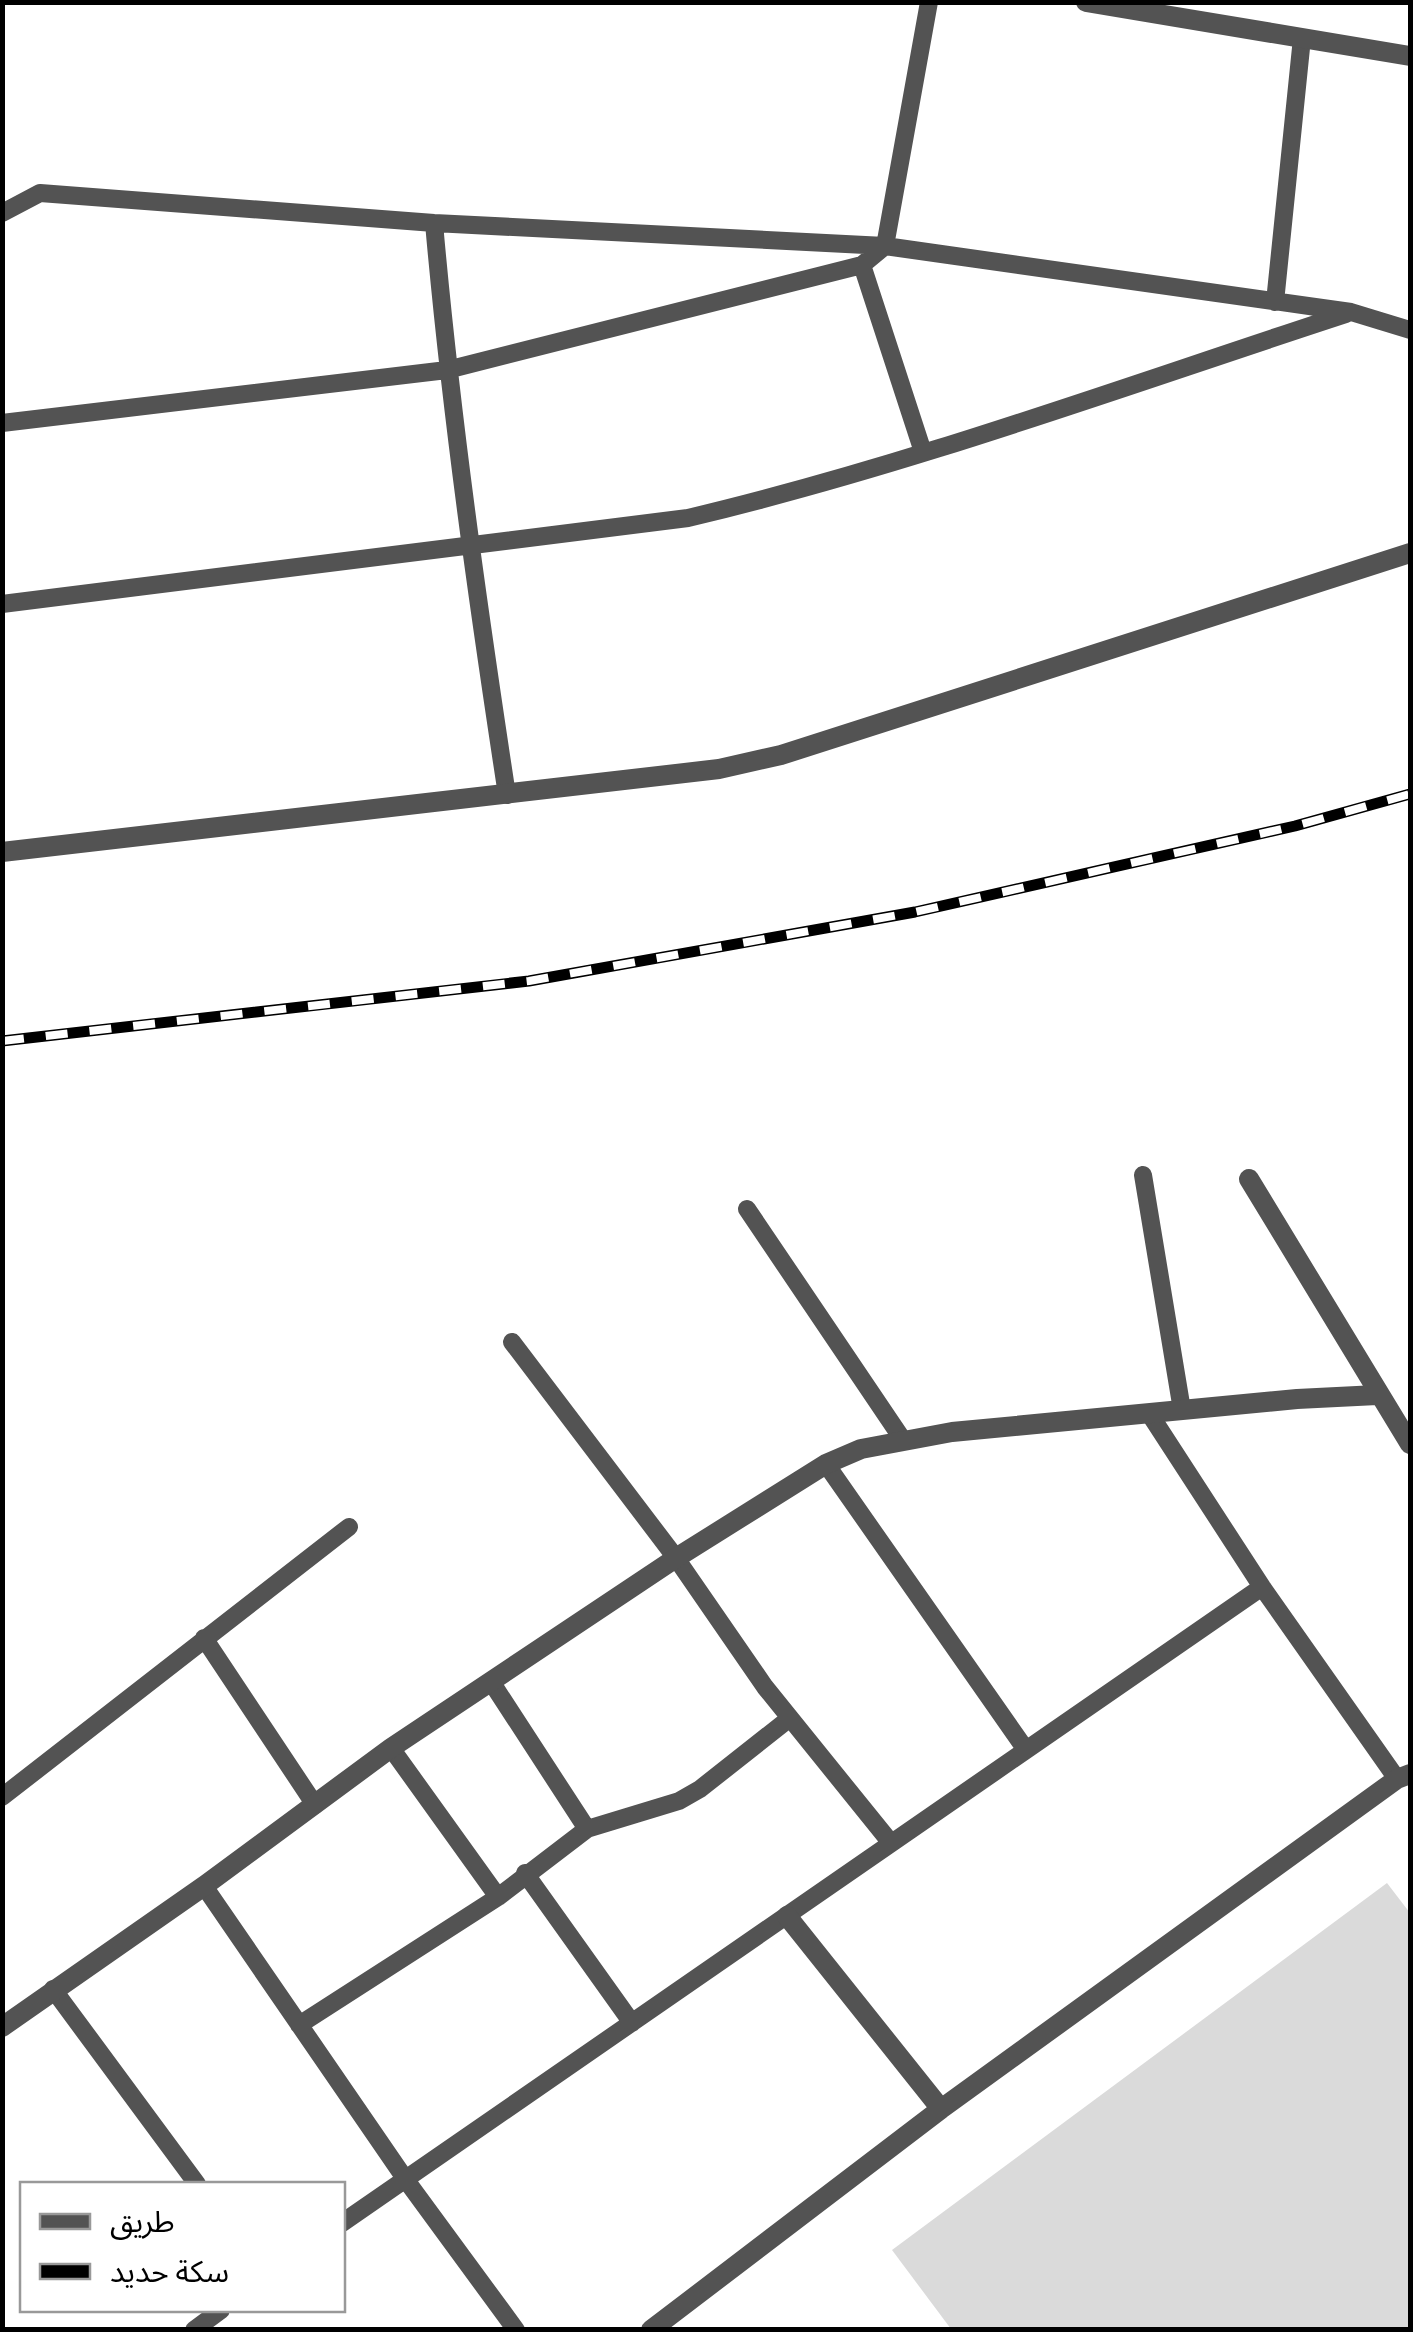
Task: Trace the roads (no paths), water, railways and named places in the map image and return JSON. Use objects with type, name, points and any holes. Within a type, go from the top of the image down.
[{"type":"street","points":[[1086,2],[1410,56]]},
{"type":"street","points":[[2,852],[719,769],[781,754],[1410,553]]},
{"type":"street","points":[[1248,1180],[1410,1444]]},
{"type":"street","points":[[2,2026],[204,1886],[391,1748],[676,1558],[826,1464],[862,1449],[952,1432],[1378,1395]]},
{"type":"street","points":[[651,2330],[941,2109],[1404,1776]]},
{"type":"street","points":[[787,1916],[941,2109]]},
{"type":"lane","points":[[2,423],[447,370],[862,265],[885,246],[929,2]]},
{"type":"lane","points":[[1275,302],[1302,38]]},
{"type":"lane","points":[[2,213],[40,193],[434,223],[885,246],[1351,312],[1410,330]]},
{"type":"lane","points":[[434,223],[469,547],[507,795]]},
{"type":"lane","points":[[862,265],[923,452]]},
{"type":"lane","points":[[2,604],[688,518],[923,452],[1351,312]]},
{"type":"lane","points":[[1143,1176],[1182,1410]]},
{"type":"lane","points":[[748,1209],[904,1440]]},
{"type":"lane","points":[[512,1342],[676,1558],[764,1687],[891,1843]]},
{"type":"lane","points":[[1149,1413],[1262,1587],[1404,1776]]},
{"type":"lane","points":[[826,1464],[1026,1750]]},
{"type":"lane","points":[[2,1796],[349,1527]]},
{"type":"lane","points":[[345,2221],[1262,1587]]},
{"type":"lane","points":[[204,1638],[315,1805]]},
{"type":"lane","points":[[492,1683],[586,1830]]},
{"type":"lane","points":[[299,2025],[498,1897],[586,1830],[679,1802],[790,1718]]},
{"type":"lane","points":[[391,1748],[498,1897]]},
{"type":"lane","points":[[525,1873],[632,2023]]},
{"type":"lane","points":[[204,1886],[406,2180],[516,2330]]},
{"type":"lane","points":[[53,1988],[196,2182]]},
{"type":"lane","points":[[194,2330],[218,2312]]},
{"type":"railway","points":[[2,1041],[529,981],[915,912],[1295,826],[1410,794]]}]
